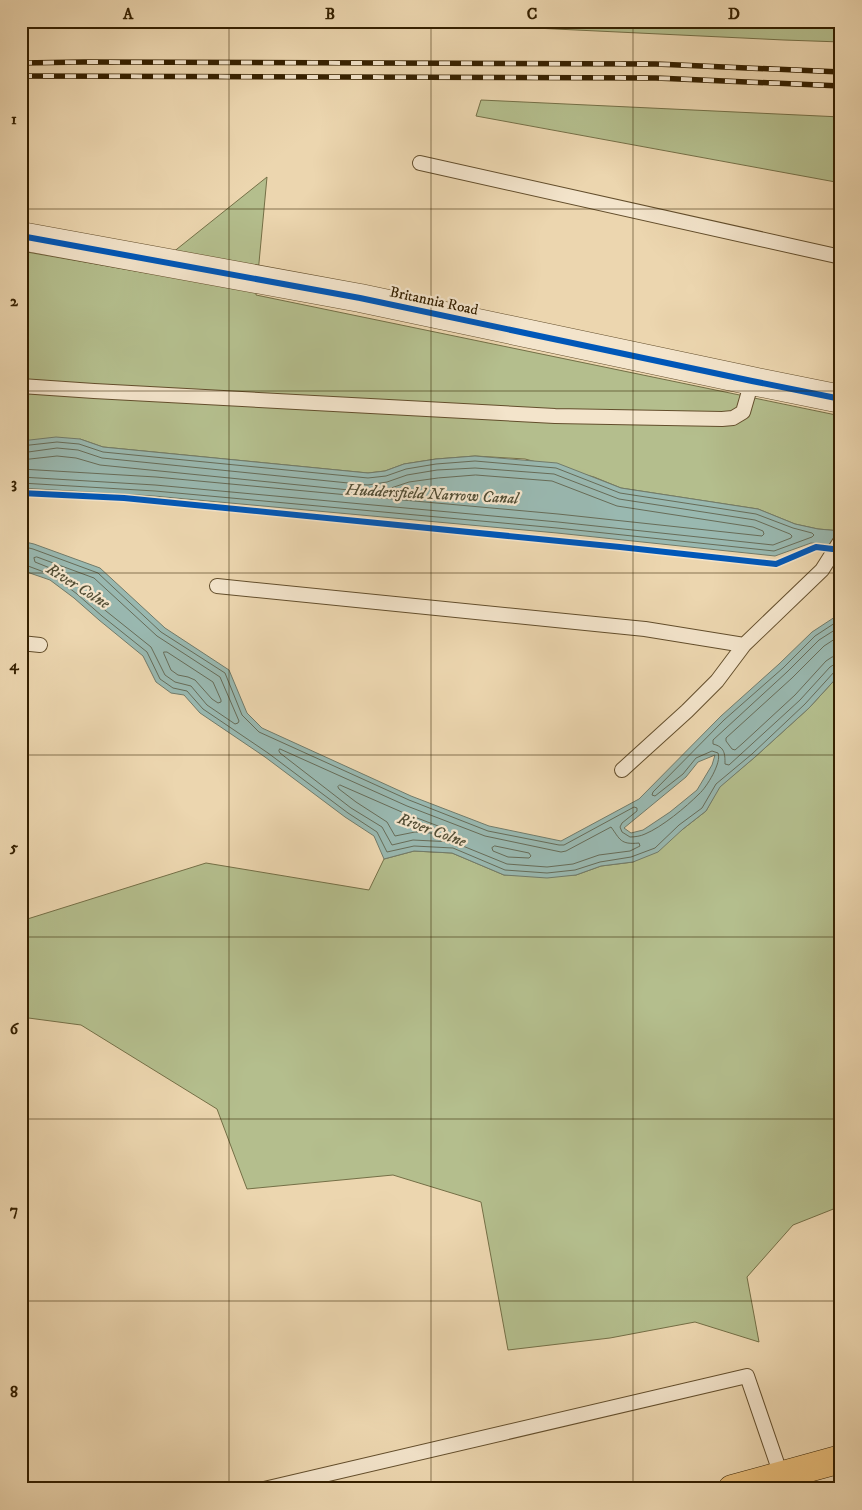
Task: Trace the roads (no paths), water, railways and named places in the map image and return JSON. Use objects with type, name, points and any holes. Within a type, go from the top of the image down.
[{"type":"main road","points":[[732,1489],[841,1459]]},
{"type":"street","name":"Britannia Road","points":[[21,236],[360,298],[752,382],[841,399]]},
{"type":"lane","points":[[420,163],[841,257]]},
{"type":"lane","points":[[21,386],[555,416],[722,419],[733,418],[743,412],[752,382]]},
{"type":"lane","points":[[622,770],[711,687],[744,645],[822,570],[841,540]]},
{"type":"lane","points":[[217,586],[645,629],[744,645]]},
{"type":"lane","points":[[21,643],[40,644]]},
{"type":"lane","points":[[264,1489],[747,1376],[781,1475]]},
{"type":"water","name":"Huddersfield Narrow Canal","points":[[56,437],[80,439],[103,447],[368,473],[385,471],[404,464],[475,456],[557,463],[621,488],[758,509],[795,524],[841,531],[841,546],[811,543],[775,556],[557,533],[154,496],[21,488],[21,441]]},
{"type":"water","name":"River Colne","points":[[21,541],[100,568],[165,628],[229,670],[247,713],[262,728],[411,796],[489,826],[561,841],[639,799],[721,716],[812,632],[841,613],[841,673],[809,708],[720,787],[706,811],[658,852],[633,862],[601,866],[576,875],[547,878],[504,875],[452,853],[414,851],[384,859],[374,836],[345,817],[265,757],[200,713],[184,695],[171,693],[156,682],[143,656],[74,598],[50,580],[21,570]],"holes":[[[715,755],[712,765],[697,790],[670,812],[643,830],[631,833],[624,828],[686,777],[698,762]]]},
{"type":"railway","points":[[21,63],[656,64],[841,72]]},
{"type":"railway","points":[[21,76],[656,78],[841,86]]}]
